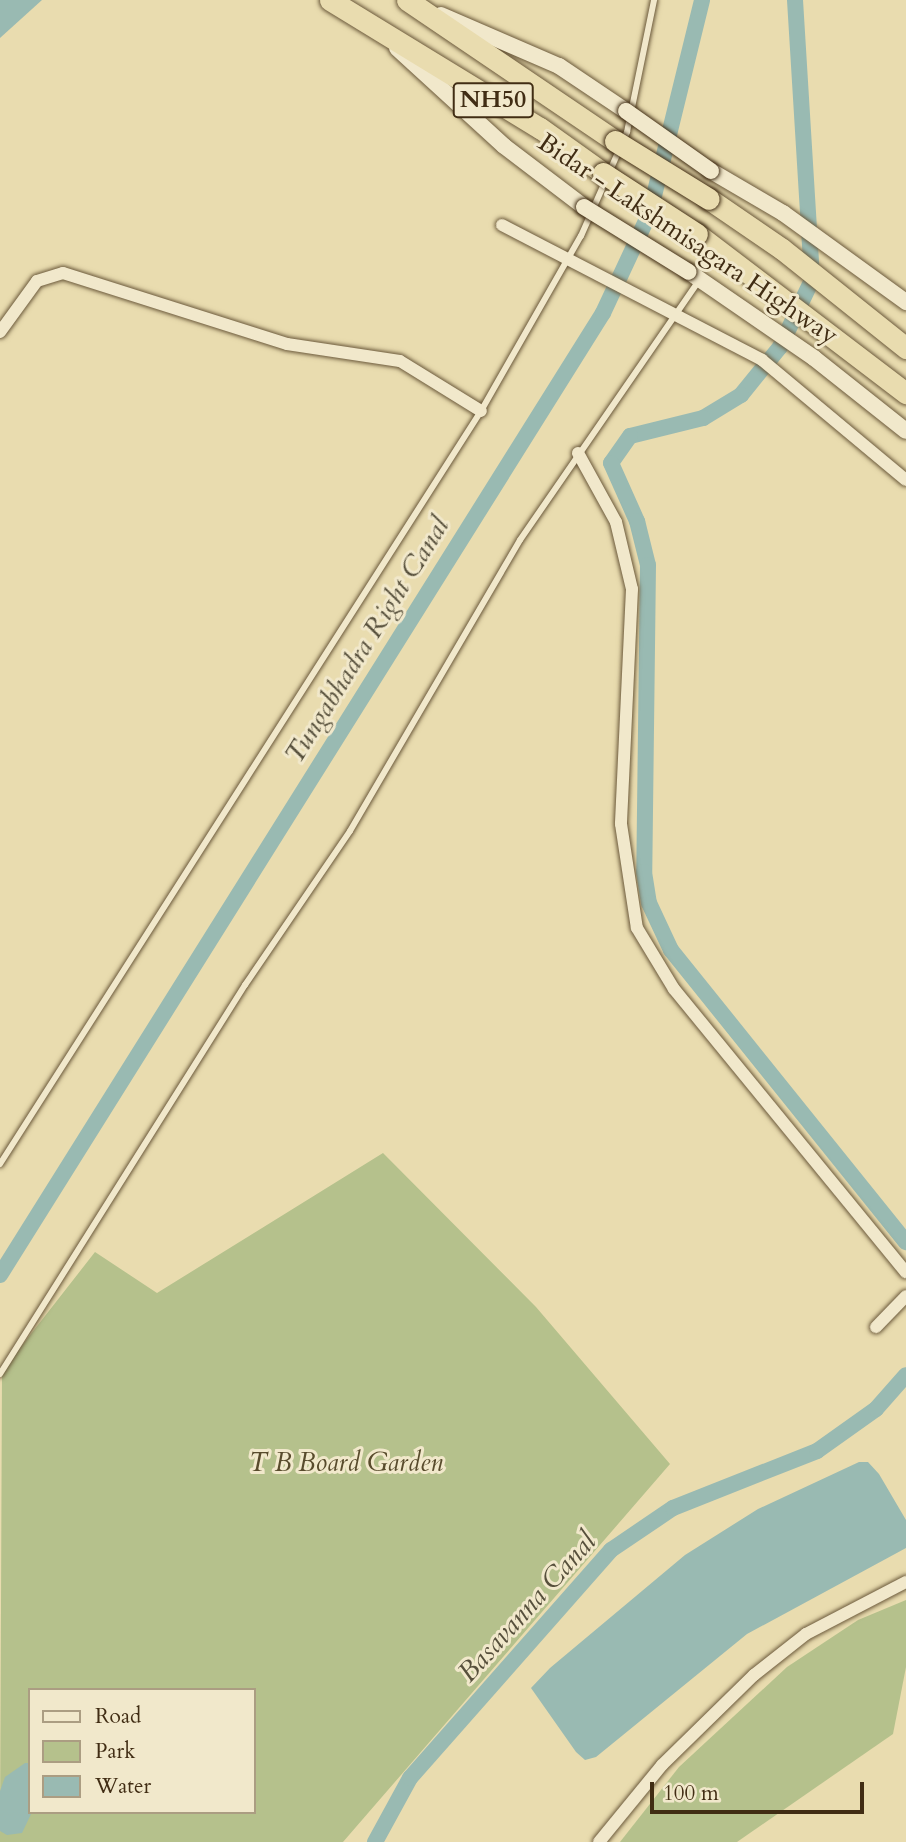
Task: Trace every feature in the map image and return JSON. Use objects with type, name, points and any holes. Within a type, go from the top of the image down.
[{"type":"highway","name":"Bidar - Lakshmisagara Highway","points":[[330,0],[380,33],[540,128],[697,234],[779,292],[906,393]]},
{"type":"highway","name":"Bidar - Lakshmisagara Highway","points":[[407,0],[615,141],[782,248],[906,348]]},
{"type":"street","name":"Bidar - Lakshmisagara Highway","points":[[407,0],[559,66],[711,171],[783,214],[906,302]]},
{"type":"street","name":"Bidar - Lakshmisagara Highway","points":[[380,33],[504,146],[584,207],[814,358],[906,431]]},
{"type":"street","points":[[502,225],[584,271],[762,360],[906,480]]},
{"type":"street","points":[[0,332],[37,281],[63,273],[288,344],[400,361],[481,411]]},
{"type":"street","points":[[579,453],[616,522],[632,589],[621,824],[637,928],[674,989],[906,1272]]},
{"type":"street","points":[[876,1327],[906,1296]]},
{"type":"street","points":[[598,1842],[662,1765],[754,1675],[806,1634],[906,1582]]},
{"type":"lane","points":[[0,1164],[481,411],[567,262],[627,132],[654,0]]},
{"type":"lane","points":[[0,1374],[244,985],[350,831],[432,684],[579,453],[677,318],[694,277]]},
{"type":"green space","name":"T B Board Garden","points":[[383,1153],[536,1307],[670,1464],[343,1842],[0,1842],[2,1371],[95,1252],[157,1293]]},
{"type":"green space","points":[[906,1600],[906,1667],[893,1734],[737,1842],[620,1842],[679,1767],[787,1667],[858,1620]]},
{"type":"water","points":[[0,0],[42,0],[0,38]]},
{"type":"water","points":[[859,1462],[868,1462],[879,1474],[906,1520],[906,1548],[747,1634],[596,1757],[585,1760],[576,1752],[531,1688],[550,1668],[685,1555],[758,1509]]},
{"type":"water","points":[[28,1763],[28,1814],[31,1814],[22,1833],[7,1835],[0,1831],[0,1791],[5,1777]]},
{"type":"waterway","name":"Tungabhadra Right Canal","points":[[0,1275],[603,313],[650,212],[702,0]]},
{"type":"waterway","points":[[795,0],[812,280],[780,347],[741,395],[703,418],[630,436],[611,463],[637,521],[648,565],[644,872],[649,903],[671,950],[906,1242]]},
{"type":"waterway","name":"Basavanna Canal","points":[[375,1842],[410,1778],[611,1550],[673,1508],[817,1451],[876,1409],[906,1375]]}]
